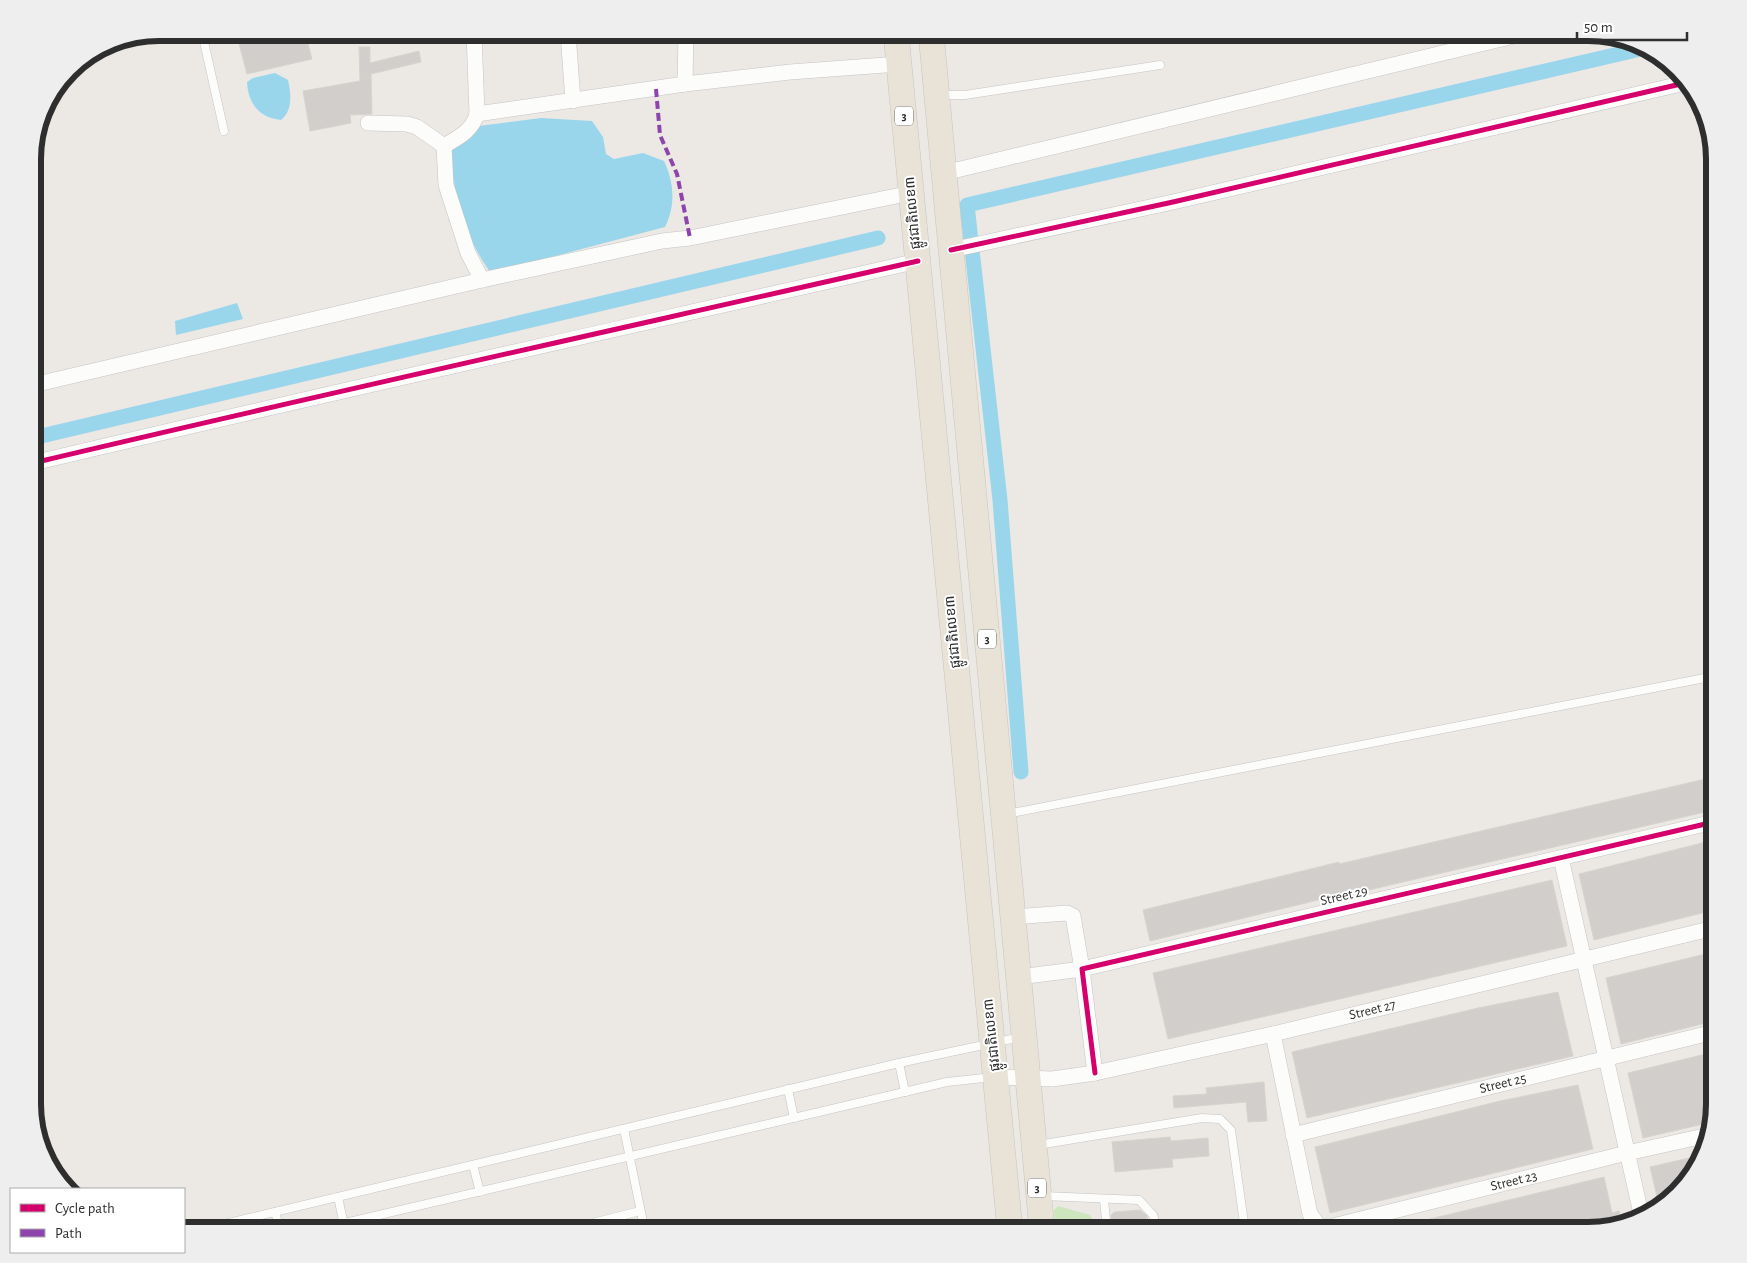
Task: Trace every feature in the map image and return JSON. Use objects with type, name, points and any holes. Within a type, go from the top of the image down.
[{"type":"highway","name":"ផ្លូវជាតិលេខ៣","points":[[897,41],[1009,1222]]},
{"type":"highway","name":"3","points":[[932,41],[1041,1222]]},
{"type":"street","points":[[945,181],[1491,41]]},
{"type":"street","points":[[444,146],[467,132],[477,114],[474,42]]},
{"type":"street","points":[[569,42],[573,101]]},
{"type":"street","points":[[685,84],[686,42]]},
{"type":"street","points":[[477,114],[685,84],[790,72],[899,64]]},
{"type":"street","points":[[951,246],[1173,202],[1679,84]]},
{"type":"street","points":[[368,123],[417,127],[444,146]]},
{"type":"street","points":[[444,146],[446,185],[468,253],[482,280]]},
{"type":"street","points":[[42,383],[482,280],[662,241],[690,238],[911,196]]},
{"type":"street","points":[[42,461],[917,254]]},
{"type":"street","name":"Street 29","points":[[1019,977],[1082,969],[1706,824]]},
{"type":"street","points":[[1560,858],[1640,1210]]},
{"type":"street","points":[[1014,918],[1067,913],[1073,916],[1082,969],[1094,1073]]},
{"type":"street","name":"Street 27","points":[[996,1077],[1052,1079],[1094,1073],[1273,1034],[1706,930]]},
{"type":"street","points":[[1273,1034],[1293,1135]]},
{"type":"street","name":"Street 25","points":[[1293,1135],[1604,1057],[1706,1034]]},
{"type":"street","name":"Street 23","points":[[1293,1135],[1310,1214],[1316,1222]]},
{"type":"street","name":"Street 23","points":[[1349,1222],[1627,1153],[1700,1137]]},
{"type":"lane","points":[[204,42],[224,131]]},
{"type":"lane","points":[[936,95],[965,95],[1160,65]]},
{"type":"lane","points":[[1004,814],[1706,678]]},
{"type":"lane","points":[[232,1222],[992,1041],[1025,1036]]},
{"type":"lane","points":[[899,1063],[905,1092]]},
{"type":"lane","points":[[363,1222],[629,1156],[947,1082],[996,1077]]},
{"type":"lane","points":[[788,1089],[794,1118]]},
{"type":"lane","points":[[1034,1146],[1202,1118],[1220,1119],[1231,1130],[1244,1222]]},
{"type":"lane","points":[[624,1129],[643,1222]]},
{"type":"lane","points":[[474,1165],[480,1192]]},
{"type":"lane","points":[[1038,1195],[1104,1200],[1139,1200],[1153,1215],[1155,1222]]},
{"type":"lane","points":[[338,1197],[343,1222]]},
{"type":"lane","points":[[1104,1200],[1106,1222]]},
{"type":"lane","points":[[596,1222],[640,1211]]},
{"type":"lane","points":[[275,1212],[278,1222]]},
{"type":"green space","points":[[1058,1206],[1090,1215],[1094,1222],[1055,1222],[1054,1210]]},
{"type":"water","points":[[275,73],[288,80],[290,91],[288,112],[281,120],[273,119],[261,113],[252,103],[248,90],[247,82],[253,78]]},
{"type":"water","points":[[541,118],[592,121],[603,137],[606,154],[614,159],[643,153],[664,161],[672,185],[671,210],[665,227],[491,273],[474,245],[462,214],[449,150],[479,126]]},
{"type":"water","points":[[237,303],[243,319],[176,335],[175,321]]},
{"type":"building","points":[[239,42],[308,42],[312,59],[247,74]]},
{"type":"building","points":[[359,47],[370,47],[370,63],[419,51],[421,62],[371,74],[372,114],[350,115],[351,123],[310,131],[303,91],[360,81]]},
{"type":"building","points":[[1706,779],[1706,812],[1360,892],[1359,890],[1150,941],[1143,910],[1339,862],[1339,864]]},
{"type":"building","points":[[1706,842],[1706,912],[1594,940],[1579,874]]},
{"type":"building","points":[[1552,880],[1567,946],[1168,1039],[1153,973]]},
{"type":"building","points":[[1706,954],[1706,1023],[1621,1044],[1606,978]]},
{"type":"building","points":[[1558,992],[1573,1056],[1307,1118],[1292,1052],[1478,1008]]},
{"type":"building","points":[[1706,1054],[1706,1104],[1704,1124],[1643,1138],[1628,1073]]},
{"type":"building","points":[[1264,1082],[1267,1121],[1248,1122],[1246,1102],[1174,1108],[1173,1096],[1207,1094],[1206,1088]]},
{"type":"building","points":[[1578,1085],[1593,1149],[1330,1213],[1315,1147],[1500,1101]]},
{"type":"building","points":[[1170,1137],[1171,1141],[1208,1138],[1209,1156],[1172,1159],[1173,1167],[1115,1172],[1112,1142]]},
{"type":"building","points":[[1693,1157],[1681,1176],[1657,1199],[1650,1167]]},
{"type":"building","points":[[1604,1177],[1612,1213],[1619,1211],[1621,1217],[1588,1222],[1418,1222]]},
{"type":"building","points":[[1140,1210],[1147,1216],[1147,1222],[1111,1222],[1111,1215],[1115,1212]]},
{"type":"waterway","points":[[1021,772],[1000,500],[967,205],[1633,51]]},
{"type":"waterway","points":[[42,436],[878,238]]},
{"type":"marked path","points":[[656,89],[660,135],[677,174],[690,238]]},
{"type":"cycle path","points":[[951,250],[1173,202],[1679,84]]},
{"type":"cycle path","points":[[42,461],[918,261]]},
{"type":"cycle path","points":[[1095,1073],[1082,969],[1706,824]]}]
